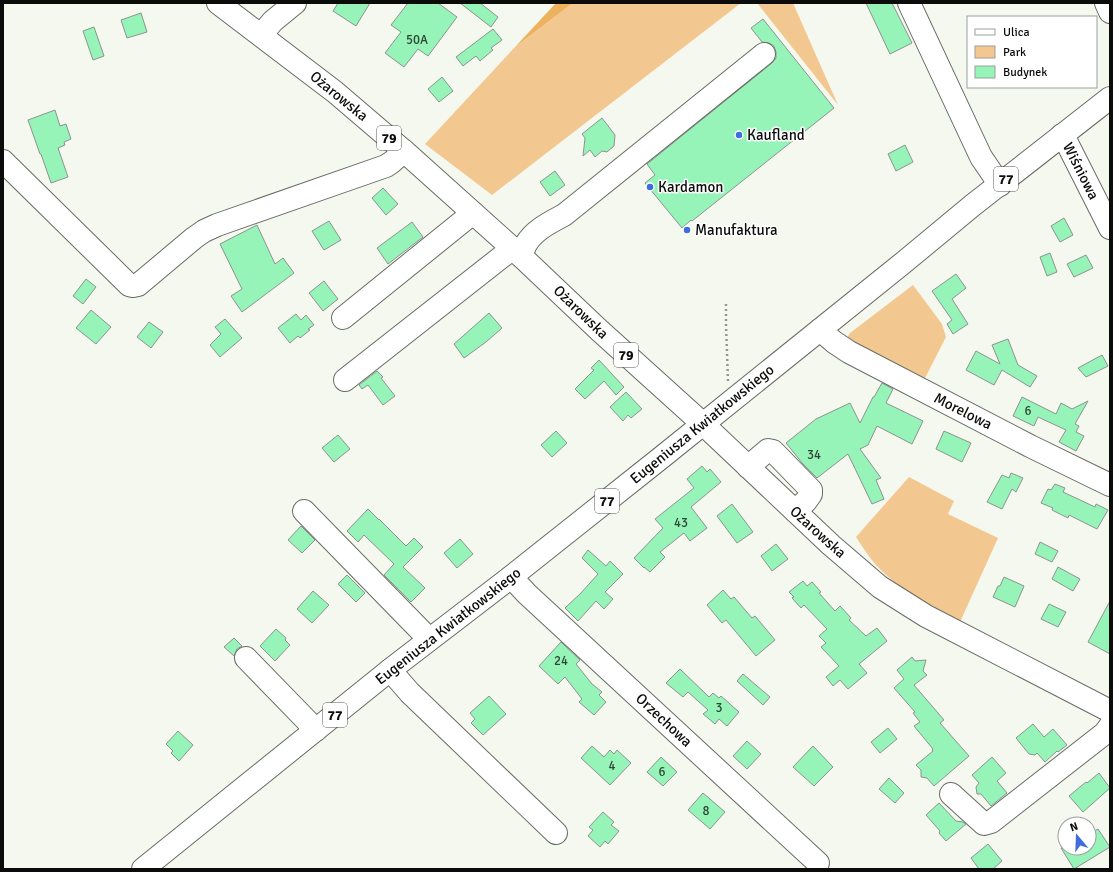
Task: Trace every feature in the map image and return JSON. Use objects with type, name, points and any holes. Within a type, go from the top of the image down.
[{"type":"street","name":"Ożarowska","points":[[218,3],[335,92],[404,151],[517,252],[831,545],[880,586],[926,616],[1110,711]]},
{"type":"street","points":[[261,35],[273,21],[295,3]]},
{"type":"street","points":[[909,3],[981,157],[1000,185]]},
{"type":"street","points":[[1106,3],[1110,12]]},
{"type":"street","points":[[345,380],[517,252],[534,234],[550,222],[564,215],[764,54]]},
{"type":"street","name":"Eugeniusza Kwiatkowskiego","points":[[143,869],[390,670],[511,577],[1110,98]]},
{"type":"street","name":"Wiśniowa","points":[[1062,135],[1068,143],[1110,228]]},
{"type":"street","points":[[3,161],[129,285],[133,286],[138,285],[199,235],[217,225],[386,166],[404,151]]},
{"type":"street","points":[[343,318],[473,213]]},
{"type":"street","name":"Morelowa","points":[[820,330],[849,352],[1030,446],[1110,485]]},
{"type":"street","points":[[748,467],[768,450],[773,451],[811,490],[811,494],[806,501],[795,511]]},
{"type":"street","points":[[304,511],[429,639]]},
{"type":"street","name":"Orzechowa","points":[[511,577],[527,594],[818,863]]},
{"type":"street","points":[[246,658],[316,730]]},
{"type":"street","points":[[390,670],[410,693],[556,833]]},
{"type":"street","points":[[951,794],[984,824],[991,822],[1105,733],[1110,726]]},
{"type":"path","points":[[726,304],[728,380]]},
{"type":"green space","points":[[573,3],[741,3],[492,195],[425,144],[515,47]]},
{"type":"green space","points":[[757,3],[793,3],[838,105]]},
{"type":"green space","points":[[913,285],[942,324],[946,337],[924,380],[848,341],[847,338],[850,333]]},
{"type":"green space","points":[[909,477],[954,501],[948,514],[998,538],[960,622],[915,597],[885,574],[868,555],[856,537]]},
{"type":"shaded area","points":[[556,3],[573,3],[515,47]]},
{"type":"building","points":[[338,3],[370,3],[356,26],[333,11]]},
{"type":"building","points":[[408,3],[438,3],[457,17],[428,56],[418,49],[404,67],[385,53],[401,32],[391,25]]},
{"type":"building","points":[[460,3],[480,3],[498,17],[491,27]]},
{"type":"building","points":[[866,3],[892,3],[912,43],[890,54]]},
{"type":"building","points":[[141,13],[147,32],[127,38],[121,20]]},
{"type":"building","name":"Kaufland","points":[[763,19],[834,108],[682,228],[645,183],[655,175],[647,164],[772,63],[776,58],[774,46],[769,43],[762,42],[751,28]]},
{"type":"building","points":[[94,27],[104,56],[93,60],[83,31]]},
{"type":"building","points":[[493,29],[502,40],[491,48],[493,50],[480,61],[476,56],[463,66],[456,57]]},
{"type":"building","points":[[442,77],[453,91],[439,102],[428,89]]},
{"type":"building","points":[[55,110],[60,126],[66,124],[71,139],[64,142],[65,145],[58,148],[68,177],[51,183],[28,120]]},
{"type":"building","points":[[602,118],[615,135],[614,146],[607,152],[602,151],[595,157],[590,150],[583,156],[585,138],[582,134]]},
{"type":"building","points":[[905,145],[913,162],[896,171],[888,154]]},
{"type":"building","points":[[555,171],[565,185],[550,196],[540,182]]},
{"type":"building","points":[[383,188],[398,204],[386,215],[372,198]]},
{"type":"building","points":[[1064,218],[1073,235],[1060,242],[1051,226]]},
{"type":"building","points":[[329,221],[341,240],[324,250],[312,231]]},
{"type":"building","points":[[412,222],[423,237],[388,264],[377,248]]},
{"type":"building","points":[[257,225],[275,264],[283,258],[294,273],[242,312],[231,296],[242,289],[220,244]]},
{"type":"building","points":[[1050,253],[1057,272],[1047,276],[1040,257]]},
{"type":"building","points":[[1086,255],[1093,268],[1074,277],[1067,264]]},
{"type":"building","points":[[956,274],[966,288],[952,299],[968,324],[953,334],[947,324],[952,320],[932,291]]},
{"type":"building","points":[[86,279],[96,287],[83,304],[73,296]]},
{"type":"building","points":[[324,281],[338,299],[323,311],[309,293]]},
{"type":"building","points":[[91,310],[111,327],[96,344],[76,328]]},
{"type":"building","points":[[489,313],[502,328],[464,358],[454,344]]},
{"type":"building","points":[[296,314],[301,320],[306,315],[314,325],[300,338],[298,336],[290,343],[278,328]]},
{"type":"building","points":[[225,319],[242,338],[220,357],[210,345],[221,334],[215,327]]},
{"type":"building","points":[[149,322],[163,332],[151,348],[137,337]]},
{"type":"building","points":[[1008,339],[1018,365],[1037,376],[1030,387],[1002,370],[994,385],[966,370],[976,351],[1000,364],[992,345]]},
{"type":"building","points":[[1102,355],[1108,366],[1086,377],[1078,368]]},
{"type":"building","points":[[599,360],[624,387],[616,395],[604,381],[585,399],[575,389],[594,370],[591,368]]},
{"type":"building","points":[[377,371],[383,377],[381,378],[395,396],[383,405],[368,385],[362,389],[359,385]]},
{"type":"building","points":[[882,383],[893,389],[886,403],[923,421],[912,444],[877,426],[868,445],[860,449],[881,478],[876,480],[884,499],[872,504],[848,454],[817,478],[786,443],[816,419],[850,403],[860,423]]},
{"type":"building","points":[[626,392],[642,409],[631,418],[628,415],[623,421],[610,407]]},
{"type":"building","points":[[1022,397],[1056,414],[1061,403],[1072,409],[1088,401],[1075,424],[1079,426],[1076,432],[1084,436],[1076,451],[1059,442],[1066,430],[1038,417],[1034,426],[1013,416]]},
{"type":"building","points":[[556,431],[567,443],[552,457],[541,445]]},
{"type":"building","points":[[944,431],[971,443],[962,462],[936,449]]},
{"type":"building","points":[[338,435],[350,449],[334,462],[322,448]]},
{"type":"building","points":[[702,466],[707,472],[710,469],[721,482],[691,507],[707,528],[690,541],[684,533],[660,552],[665,557],[650,572],[634,558],[663,528],[655,519],[694,488],[687,479]]},
{"type":"building","points":[[1011,473],[1023,478],[1016,492],[1012,489],[1002,509],[987,502],[1002,475],[1009,478]]},
{"type":"building","points":[[1055,484],[1065,488],[1063,492],[1095,507],[1096,504],[1108,510],[1097,529],[1069,515],[1068,518],[1052,510],[1053,508],[1041,503],[1048,489],[1051,490]]},
{"type":"building","points":[[732,504],[753,532],[737,543],[717,516]]},
{"type":"building","points":[[368,509],[406,546],[414,538],[423,547],[403,567],[425,588],[411,602],[384,575],[394,564],[364,535],[358,542],[347,531]]},
{"type":"building","points":[[301,526],[315,540],[302,553],[288,540]]},
{"type":"building","points":[[460,539],[473,554],[457,568],[444,553]]},
{"type":"building","points":[[1040,542],[1058,551],[1052,562],[1035,554]]},
{"type":"building","points":[[776,544],[788,559],[772,571],[761,556]]},
{"type":"building","points":[[588,550],[606,566],[610,561],[623,574],[605,592],[613,599],[604,609],[596,601],[578,621],[565,608],[598,574],[582,558]]},
{"type":"building","points":[[1058,567],[1080,579],[1073,591],[1052,579]]},
{"type":"building","points":[[347,575],[365,593],[356,602],[338,584]]},
{"type":"building","points":[[1004,577],[1024,586],[1015,607],[993,597]]},
{"type":"building","points":[[803,581],[807,586],[812,582],[821,592],[819,593],[835,611],[840,606],[851,618],[849,620],[866,636],[877,628],[887,641],[859,664],[867,673],[848,689],[840,680],[833,686],[826,677],[839,666],[821,647],[826,643],[819,636],[827,629],[804,605],[801,608],[789,592]]},
{"type":"building","points":[[723,590],[731,599],[734,597],[752,618],[755,616],[775,640],[756,656],[726,620],[722,623],[707,605]]},
{"type":"building","points":[[313,591],[329,605],[312,623],[297,609]]},
{"type":"building","points":[[1110,601],[1110,654],[1088,642]]},
{"type":"building","points":[[1049,604],[1066,612],[1058,627],[1041,619]]},
{"type":"building","points":[[276,629],[286,638],[285,640],[290,645],[275,661],[260,646]]},
{"type":"building","points":[[234,638],[242,646],[237,649],[234,656],[224,647]]},
{"type":"building","points":[[561,642],[580,660],[576,664],[592,684],[602,692],[599,695],[606,702],[594,715],[579,702],[582,699],[565,677],[558,684],[539,666]]},
{"type":"building","points":[[912,657],[915,661],[926,660],[923,671],[927,675],[914,685],[944,720],[940,723],[969,756],[934,786],[927,778],[921,777],[921,770],[916,765],[933,751],[933,749],[914,726],[920,722],[913,713],[915,712],[894,688],[904,679],[897,670]]},
{"type":"building","points":[[680,669],[709,697],[713,693],[719,698],[721,696],[739,712],[727,726],[719,719],[715,724],[703,714],[708,710],[688,692],[683,697],[666,683]]},
{"type":"building","points":[[743,674],[770,697],[763,705],[737,681]]},
{"type":"building","points":[[489,696],[506,714],[483,735],[471,723],[475,719],[470,713]]},
{"type":"building","points":[[1033,724],[1044,737],[1053,729],[1067,745],[1058,752],[1057,751],[1045,762],[1037,753],[1035,755],[1029,754],[1016,738]]},
{"type":"building","points":[[888,728],[897,739],[880,753],[871,742]]},
{"type":"building","points":[[178,731],[193,745],[179,761],[171,753],[173,751],[166,744]]},
{"type":"building","points":[[747,741],[761,754],[747,769],[733,756]]},
{"type":"building","points":[[592,746],[604,757],[610,750],[614,754],[617,750],[631,763],[610,785],[581,758]]},
{"type":"building","points":[[813,746],[833,767],[814,786],[793,767]]},
{"type":"building","points":[[661,757],[677,772],[663,786],[647,772]]},
{"type":"building","points":[[992,757],[1006,773],[997,781],[1007,793],[991,806],[981,794],[977,794],[976,787],[979,783],[972,775]]},
{"type":"building","points":[[1099,773],[1110,788],[1083,812],[1069,796]]},
{"type":"building","points":[[889,778],[904,793],[895,803],[879,789]]},
{"type":"building","points":[[703,793],[725,812],[710,829],[688,810]]},
{"type":"building","points":[[939,803],[956,821],[966,824],[946,841],[939,833],[940,831],[926,815]]},
{"type":"building","points":[[603,812],[614,822],[611,825],[619,831],[608,844],[605,841],[600,847],[588,836],[593,830],[589,827]]},
{"type":"building","points":[[1097,830],[1110,847],[1097,855]]},
{"type":"building","points":[[988,844],[1002,861],[993,869],[979,869],[971,858]]},
{"type":"building","points":[[1066,856],[1095,856],[1074,869]]},
{"type":"place","name":"Kaufland","points":[[739,135]]},
{"type":"place","name":"Kardamon","points":[[650,187]]},
{"type":"place","name":"Manufaktura","points":[[687,230]]}]
